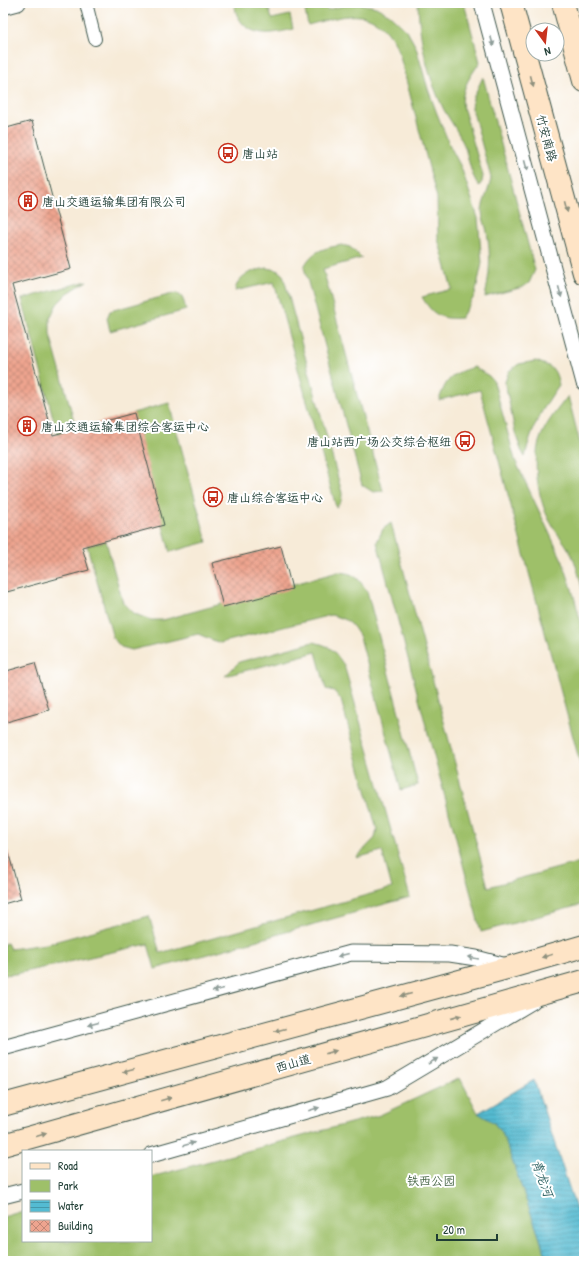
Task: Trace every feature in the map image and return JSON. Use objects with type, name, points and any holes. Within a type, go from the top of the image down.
[{"type":"main road","name":"竹安南路","points":[[511,3],[584,272]]},
{"type":"main road","points":[[563,3],[584,81]]},
{"type":"main road","points":[[3,1105],[584,946]]},
{"type":"main road","name":"西山道","points":[[3,1145],[584,981]]},
{"type":"street","points":[[3,7],[18,3]]},
{"type":"street","points":[[86,3],[95,39]]},
{"type":"street","points":[[482,3],[584,383]]},
{"type":"street","points":[[3,1048],[351,953],[450,954],[476,958],[511,967]]},
{"type":"street","points":[[152,1155],[387,1088],[554,989]]},
{"type":"street","points":[[3,1196],[22,1191]]},
{"type":"green space","points":[[234,3],[267,3],[272,19],[290,15],[293,29],[262,33],[248,28],[242,23],[237,15]]},
{"type":"green space","points":[[418,3],[464,3],[480,62],[465,86],[462,103],[483,176],[482,182],[479,186],[472,171],[462,141],[444,110],[433,85],[422,45]]},
{"type":"green space","points":[[361,4],[376,7],[390,15],[407,31],[416,47],[428,89],[450,146],[461,167],[478,218],[482,263],[475,295],[461,318],[447,318],[437,315],[429,308],[422,297],[452,289],[438,239],[437,198],[398,49],[380,25],[370,19],[360,16],[337,18],[308,25],[305,11],[325,6],[327,10],[346,5]]},
{"type":"green space","points":[[483,77],[535,270],[529,283],[523,287],[485,297],[489,272],[489,249],[482,211],[491,178],[472,108],[473,98]]},
{"type":"green space","points":[[342,245],[350,247],[362,258],[323,269],[383,491],[373,492],[362,485],[304,267],[307,261],[315,253]]},
{"type":"green space","points":[[267,268],[277,270],[283,275],[342,493],[341,501],[336,507],[274,282],[235,291],[239,281],[246,274]]},
{"type":"green space","points":[[87,281],[68,293],[57,304],[50,318],[50,334],[76,428],[57,433],[22,299]]},
{"type":"green space","points":[[176,293],[182,298],[186,310],[110,331],[107,318],[110,311]]},
{"type":"green space","points":[[536,361],[546,365],[554,371],[559,385],[547,402],[538,419],[530,437],[525,457],[515,432],[505,382],[509,371],[519,364]]},
{"type":"green space","points":[[474,367],[489,376],[494,382],[515,460],[563,562],[572,589],[580,619],[584,649],[584,778],[480,390],[439,400],[444,387],[451,378],[460,372]]},
{"type":"green space","points":[[568,396],[584,459],[584,596],[572,555],[547,516],[540,496],[536,462],[541,436],[551,418]]},
{"type":"green space","points":[[169,403],[207,542],[170,552],[133,413]]},
{"type":"green space","points":[[391,523],[488,887],[584,861],[584,904],[481,932],[377,542],[383,529]]},
{"type":"green space","points":[[106,541],[123,603],[135,614],[151,620],[163,620],[338,572],[348,573],[355,577],[361,582],[367,591],[418,785],[401,790],[360,637],[348,622],[331,615],[220,643],[198,634],[132,650],[121,647],[113,638],[87,546]]},
{"type":"green space","points":[[313,642],[332,649],[344,665],[410,897],[155,969],[148,944],[15,974],[3,975],[3,944],[7,943],[10,949],[46,944],[149,916],[160,953],[392,888],[382,851],[356,858],[375,838],[377,830],[341,700],[334,691],[326,689],[316,652],[225,676],[239,662]]},
{"type":"green space","name":"铁西公园","points":[[460,1078],[478,1113],[493,1122],[502,1132],[548,1261],[3,1261],[3,1217],[22,1211],[22,1242],[152,1242],[152,1177],[380,1115]]},
{"type":"water","name":"青龙河","points":[[534,1080],[584,1233],[584,1261],[548,1261],[502,1132],[493,1122],[478,1113]]},
{"type":"building","points":[[32,121],[71,269],[12,285],[53,435],[134,413],[164,525],[82,547],[89,570],[3,593],[3,129]]},
{"type":"building","points":[[281,546],[292,589],[223,607],[212,563]]},
{"type":"building","points":[[35,663],[49,710],[3,723],[3,672]]},
{"type":"building","points":[[3,851],[8,851],[21,899],[3,904]]},
{"type":"place","name":"唐山站","points":[[228,153]]},
{"type":"place","name":"唐山交通运输集团有限公司","points":[[28,201]]},
{"type":"place","name":"唐山交通运输集团综合客运中心","points":[[27,426]]},
{"type":"place","name":"唐山站西广场公交综合枢纽","points":[[465,441]]},
{"type":"place","name":"唐山综合客运中心","points":[[213,497]]}]
